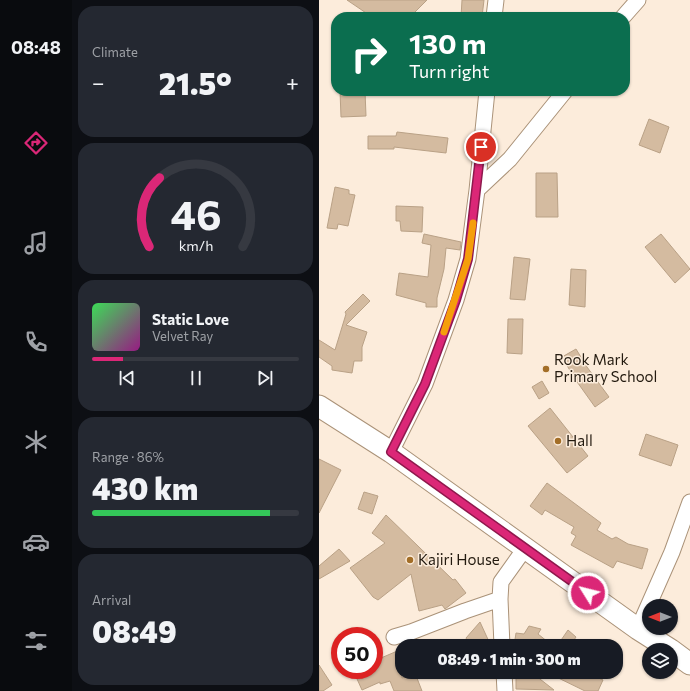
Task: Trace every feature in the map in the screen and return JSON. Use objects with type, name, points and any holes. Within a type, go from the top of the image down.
[{"type":"main road","points":[[319,406],[391,452],[526,547],[638,629],[660,643]]},
{"type":"main road","points":[[678,655],[690,664]]},
{"type":"street","points":[[495,12],[496,0]]},
{"type":"street","points":[[627,12],[638,0]]},
{"type":"street","points":[[391,452],[425,384],[456,300],[468,259],[486,96]]},
{"type":"street","points":[[477,190],[510,159],[561,96]]},
{"type":"street","points":[[638,629],[672,552],[690,502]]},
{"type":"street","points":[[502,639],[500,599],[501,582],[526,547]]},
{"type":"street","points":[[394,637],[500,599]]},
{"type":"street","points":[[504,679],[505,691]]},
{"type":"building","points":[[347,0],[427,0],[415,12],[365,12]]},
{"type":"building","points":[[462,0],[484,0],[483,12],[461,12]]},
{"type":"building","points":[[340,96],[365,96],[366,116],[341,117]]},
{"type":"building","points":[[649,119],[669,127],[660,153],[639,145]]},
{"type":"building","points":[[397,132],[448,138],[446,153],[394,147],[394,149],[368,149],[368,136],[396,136]]},
{"type":"building","points":[[536,173],[557,173],[558,217],[536,217]]},
{"type":"building","points":[[335,187],[349,190],[349,194],[355,195],[348,226],[338,224],[337,229],[327,228]]},
{"type":"building","points":[[396,206],[423,207],[422,232],[401,231],[400,221],[396,221]]},
{"type":"building","points":[[424,234],[461,242],[460,250],[446,248],[444,269],[437,298],[437,307],[426,307],[426,303],[396,295],[399,273],[428,277],[431,245],[422,243]]},
{"type":"building","points":[[661,234],[690,269],[675,283],[645,247]]},
{"type":"building","points":[[514,257],[530,259],[525,300],[510,299]]},
{"type":"building","points":[[571,269],[586,270],[585,307],[569,305]]},
{"type":"building","points":[[363,294],[370,301],[346,325],[367,332],[362,347],[362,361],[354,361],[352,373],[332,370],[332,366],[319,357],[319,340],[335,350],[346,314],[345,312]]},
{"type":"building","points":[[508,319],[523,319],[522,354],[507,353]]},
{"type":"building","points":[[576,349],[609,397],[595,407],[575,379],[562,357]]},
{"type":"building","points":[[542,381],[549,393],[539,399],[532,387]]},
{"type":"building","name":"Hall","points":[[550,408],[588,456],[567,473],[528,426]]},
{"type":"building","points":[[646,434],[678,445],[671,466],[639,455]]},
{"type":"building","points":[[319,459],[341,470],[319,513]]},
{"type":"building","points":[[547,483],[601,523],[597,530],[612,539],[616,537],[628,544],[648,549],[642,569],[617,561],[613,568],[571,545],[576,536],[571,533],[574,527],[545,510],[542,515],[530,506]]},
{"type":"building","points":[[364,492],[378,496],[372,514],[358,509]]},
{"type":"building","points":[[386,515],[453,580],[455,579],[466,593],[445,609],[442,605],[419,611],[411,574],[378,600],[373,597],[350,568],[385,543],[372,533]]},
{"type":"building","points":[[339,549],[350,561],[319,579],[319,566]]},
{"type":"building","points":[[480,622],[488,639],[466,639]]},
{"type":"building","points":[[529,626],[541,629],[538,634],[544,639],[515,639],[516,633],[524,634]]},
{"type":"building","points":[[568,630],[576,637],[575,639],[562,639]]},
{"type":"building","points":[[395,652],[395,679],[417,679],[422,691],[394,691],[390,681],[380,684],[380,682],[362,690],[357,679],[383,679],[383,657]]},
{"type":"building","points":[[319,665],[332,685],[323,691],[319,691]]},
{"type":"building","points":[[516,679],[540,679],[554,690],[516,689]]},
{"type":"building","points":[[560,679],[603,680],[598,691],[585,691]]},
{"type":"slow traffic","points":[[444,332],[456,300],[468,259],[473,223]]},
{"type":"place","name":"Rook Mark Primary School","points":[[546,369]]},
{"type":"place","name":"Hall","points":[[558,441]]},
{"type":"place","name":"Kajiri House","points":[[410,560]]},
{"type":"route","points":[[481,147],[468,259],[456,300],[425,384],[391,452],[526,547],[588,593]]}]
